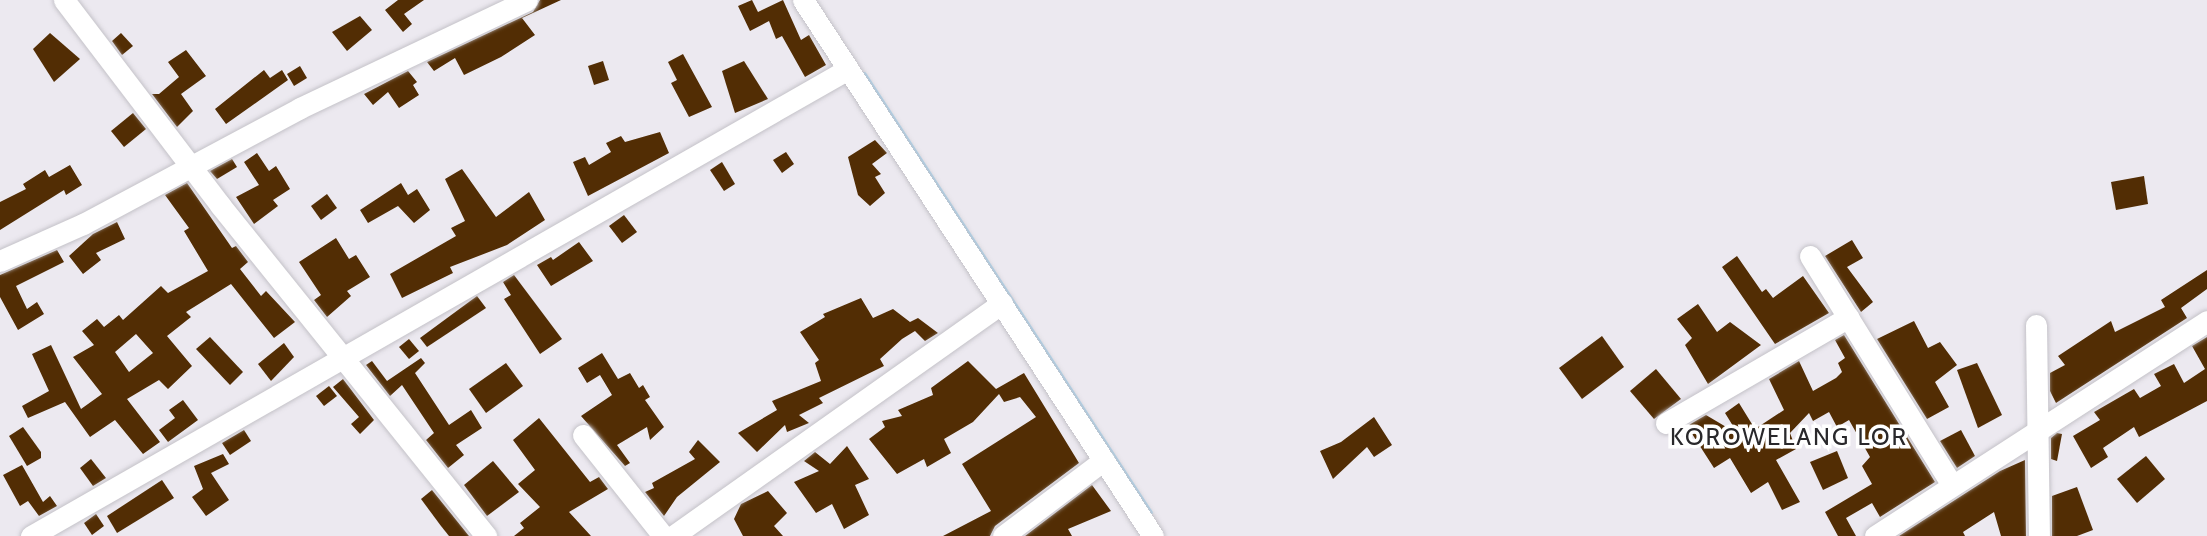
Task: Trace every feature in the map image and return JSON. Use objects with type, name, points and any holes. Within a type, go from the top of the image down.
[{"type":"street","points":[[64,0],[486,536]]},
{"type":"street","points":[[0,261],[83,224],[300,108],[527,0]]},
{"type":"street","points":[[803,0],[1153,536]]},
{"type":"street","points":[[31,536],[848,69]]},
{"type":"street","points":[[1810,256],[1952,485]]},
{"type":"street","points":[[673,536],[1002,303]]},
{"type":"street","points":[[1665,424],[1849,317]]},
{"type":"street","points":[[1875,536],[2207,321]]},
{"type":"street","points":[[2036,325],[2033,388],[2039,432],[2039,536]]},
{"type":"street","points":[[583,435],[663,536]]},
{"type":"street","points":[[1003,536],[1104,460]]},
{"type":"building","points":[[398,0],[424,0],[404,14],[412,24],[403,32],[385,10]]},
{"type":"building","points":[[540,0],[561,0],[522,18],[535,35],[501,57],[464,75],[455,58],[434,71],[427,62],[533,12]]},
{"type":"building","points":[[752,0],[758,12],[783,0],[801,40],[809,35],[826,65],[805,77],[782,36],[776,39],[769,21],[750,31],[738,6]]},
{"type":"building","points":[[360,16],[372,30],[347,51],[332,32]]},
{"type":"building","points":[[50,33],[80,59],[54,82],[33,49]]},
{"type":"building","points":[[121,33],[133,46],[122,55],[112,41]]},
{"type":"building","points":[[186,50],[206,76],[181,94],[193,111],[177,127],[152,94],[159,94],[179,77],[168,62]]},
{"type":"building","points":[[683,54],[712,107],[689,117],[671,83],[677,80],[668,62]]},
{"type":"building","points":[[603,61],[609,80],[594,85],[588,66]]},
{"type":"building","points":[[744,61],[768,99],[735,113],[722,71]]},
{"type":"building","points":[[300,66],[307,78],[294,86],[287,74]]},
{"type":"building","points":[[264,70],[270,78],[282,70],[288,80],[226,124],[215,109]]},
{"type":"building","points":[[408,71],[417,82],[413,85],[419,95],[399,108],[388,92],[373,105],[364,94]]},
{"type":"building","points":[[133,113],[146,129],[124,147],[111,131]]},
{"type":"building","points":[[660,132],[669,153],[588,196],[573,162],[585,157],[589,165],[611,152],[606,143],[621,136],[625,142]]},
{"type":"building","points":[[875,140],[887,153],[872,164],[881,174],[875,177],[885,193],[870,206],[858,195],[848,157]]},
{"type":"building","points":[[786,152],[794,164],[782,173],[773,160]]},
{"type":"building","points":[[257,153],[269,171],[276,166],[290,189],[273,200],[278,206],[254,224],[236,197],[259,185],[244,162]]},
{"type":"building","points":[[232,159],[237,167],[217,179],[210,171]]},
{"type":"building","points":[[722,162],[735,184],[724,191],[710,170]]},
{"type":"building","points":[[70,165],[82,185],[66,195],[64,190],[0,230],[0,202],[26,189],[23,184],[45,170],[49,177]]},
{"type":"building","points":[[462,169],[496,217],[529,192],[545,220],[507,245],[450,267],[453,273],[402,298],[390,274],[456,236],[451,228],[465,221],[445,179]]},
{"type":"building","points":[[2144,176],[2148,204],[2116,210],[2111,182]]},
{"type":"building","points":[[187,183],[232,248],[236,246],[248,262],[240,269],[261,296],[266,291],[295,322],[274,338],[231,284],[186,312],[191,317],[167,336],[192,366],[168,389],[159,380],[127,399],[160,442],[143,454],[115,420],[90,437],[65,402],[28,418],[22,406],[49,391],[32,354],[51,345],[81,409],[102,394],[73,357],[94,345],[82,331],[97,319],[104,327],[119,315],[123,320],[161,286],[168,293],[208,271],[184,231],[189,228],[165,195]],"holes":[[[136,334],[153,353],[129,372],[115,352]]]},
{"type":"building","points":[[401,183],[408,195],[417,189],[430,210],[414,223],[398,206],[368,223],[360,210]]},
{"type":"building","points":[[327,194],[337,208],[321,220],[311,206]]},
{"type":"building","points":[[624,215],[637,232],[622,243],[609,226]]},
{"type":"building","points":[[117,222],[125,239],[96,253],[101,260],[83,274],[69,256],[93,234]]},
{"type":"building","points":[[336,238],[349,259],[356,255],[370,277],[347,291],[351,296],[327,317],[314,300],[321,295],[299,262]]},
{"type":"building","points":[[1852,240],[1863,258],[1847,267],[1873,302],[1861,312],[1825,256]]},
{"type":"building","points":[[579,242],[593,261],[551,286],[537,265],[551,257],[553,260]]},
{"type":"building","points":[[57,250],[64,262],[16,286],[27,309],[37,302],[44,314],[18,330],[0,297],[0,275]]},
{"type":"building","points":[[1737,256],[1762,292],[1766,289],[1773,298],[1803,276],[1829,313],[1775,344],[1722,267]]},
{"type":"building","points":[[2207,270],[2207,289],[2181,308],[2187,318],[2056,403],[2050,391],[2050,373],[2065,365],[2058,356],[2111,321],[2115,332],[2165,307],[2161,300]]},
{"type":"building","points":[[514,275],[562,339],[540,354],[504,299],[511,295],[503,282]]},
{"type":"building","points":[[477,296],[486,308],[427,347],[420,338]]},
{"type":"building","points":[[861,298],[873,318],[893,309],[910,322],[918,318],[938,333],[925,341],[915,331],[902,339],[880,359],[884,366],[819,398],[823,403],[799,415],[809,423],[787,432],[785,425],[757,452],[738,433],[777,410],[772,401],[821,381],[815,363],[819,360],[800,332],[825,317],[823,314]]},
{"type":"building","points":[[1698,304],[1717,332],[1730,322],[1761,345],[1708,384],[1685,345],[1692,338],[1677,319]]},
{"type":"building","points":[[1914,321],[1928,348],[1940,342],[1957,365],[1935,382],[1949,407],[1927,419],[1877,339]]},
{"type":"building","points":[[1844,335],[1935,482],[1880,517],[1872,503],[1846,518],[1856,536],[1838,536],[1825,512],[1872,484],[1862,466],[1870,457],[1849,420],[1837,427],[1829,412],[1813,421],[1809,413],[1790,433],[1796,449],[1776,460],[1800,502],[1782,510],[1768,482],[1751,493],[1730,458],[1714,468],[1687,426],[1706,415],[1738,434],[1725,413],[1739,403],[1755,429],[1784,410],[1769,379],[1799,361],[1813,391],[1836,378],[1842,372],[1838,363],[1845,358],[1835,340]]},
{"type":"building","points":[[1602,336],[1624,367],[1582,399],[1559,368]]},
{"type":"building","points":[[210,337],[243,372],[230,385],[196,349]]},
{"type":"building","points":[[2207,337],[2207,401],[2139,437],[2134,427],[2103,448],[2108,457],[2091,468],[2073,436],[2100,420],[2094,412],[2134,389],[2140,398],[2161,386],[2154,374],[2174,364],[2184,383],[2205,369],[2192,346]]},
{"type":"building","points":[[409,339],[419,351],[409,359],[399,347]]},
{"type":"building","points":[[284,343],[294,357],[271,381],[258,364]]},
{"type":"building","points":[[602,353],[618,379],[630,373],[639,388],[643,385],[650,397],[645,400],[664,427],[650,440],[647,427],[617,445],[630,463],[625,466],[581,416],[612,395],[600,375],[587,383],[578,368]]},
{"type":"building","points":[[421,358],[425,363],[415,373],[449,425],[471,410],[482,428],[456,445],[464,455],[448,468],[426,440],[434,433],[402,385],[390,396],[366,365],[372,361],[387,381]]},
{"type":"building","points":[[968,361],[996,389],[1024,373],[1079,463],[995,526],[990,536],[943,536],[991,511],[962,464],[1036,417],[1020,397],[1004,402],[999,394],[973,422],[944,439],[951,453],[927,467],[924,459],[897,474],[869,439],[885,427],[882,421],[902,416],[898,410],[933,395],[931,388]]},
{"type":"building","points":[[506,363],[523,386],[486,413],[469,389]]},
{"type":"building","points":[[1977,363],[2002,415],[1978,428],[1957,370]]},
{"type":"building","points":[[1656,369],[1681,399],[1654,419],[1630,391]]},
{"type":"building","points":[[343,379],[374,420],[360,434],[351,424],[359,417],[333,387]]},
{"type":"building","points":[[329,386],[337,396],[324,406],[316,396]]},
{"type":"building","points":[[183,400],[198,420],[168,442],[159,430],[175,418],[169,410]]},
{"type":"building","points":[[1374,417],[1392,445],[1374,457],[1367,447],[1333,479],[1320,451],[1341,442]]},
{"type":"building","points":[[539,418],[590,482],[599,477],[608,489],[569,512],[591,536],[514,536],[524,528],[520,523],[540,507],[518,484],[535,470],[513,440]]},
{"type":"building","points":[[23,427],[41,452],[41,458],[27,466],[9,436]]},
{"type":"building","points":[[244,430],[251,441],[230,455],[222,443]]},
{"type":"building","points":[[1961,430],[1975,456],[1957,468],[1940,441]]},
{"type":"building","points":[[2057,433],[2062,434],[2057,461],[2051,459],[2051,438]]},
{"type":"building","points":[[698,440],[720,462],[677,497],[664,516],[645,492],[654,488],[652,483],[695,459],[689,452]]},
{"type":"building","points":[[847,446],[869,479],[855,485],[869,515],[844,529],[832,504],[816,513],[794,482],[819,471],[804,461],[815,452],[830,464]]},
{"type":"building","points":[[1837,451],[1848,478],[1823,490],[1810,462]]},
{"type":"building","points":[[223,454],[229,464],[211,473],[229,500],[206,516],[192,497],[203,489],[194,466]]},
{"type":"building","points":[[2146,456],[2165,479],[2137,503],[2117,479]]},
{"type":"building","points":[[91,459],[106,478],[93,486],[80,468]]},
{"type":"building","points":[[2025,460],[2026,536],[2001,536],[1994,512],[1963,532],[1965,536],[1899,536],[2000,471]]},
{"type":"building","points":[[493,461],[519,492],[487,516],[464,485]]},
{"type":"building","points":[[22,465],[43,502],[50,496],[57,506],[39,516],[28,501],[20,506],[3,475]]},
{"type":"building","points":[[162,480],[174,498],[117,533],[107,516]]},
{"type":"building","points":[[1092,485],[1111,511],[1068,529],[1072,536],[1025,536]]},
{"type":"building","points":[[2077,487],[2093,530],[2077,536],[2052,536],[2052,496]]},
{"type":"building","points":[[432,490],[469,536],[449,536],[421,499]]},
{"type":"building","points":[[768,491],[787,513],[774,526],[783,536],[743,536],[734,519],[741,504]]},
{"type":"building","points":[[96,514],[104,526],[92,535],[84,523]]},
{"type":"waterway","points":[[864,74],[1150,512]]},
{"type":"district","name":"KOROWELANG LOR","points":[[1789,437]]}]
